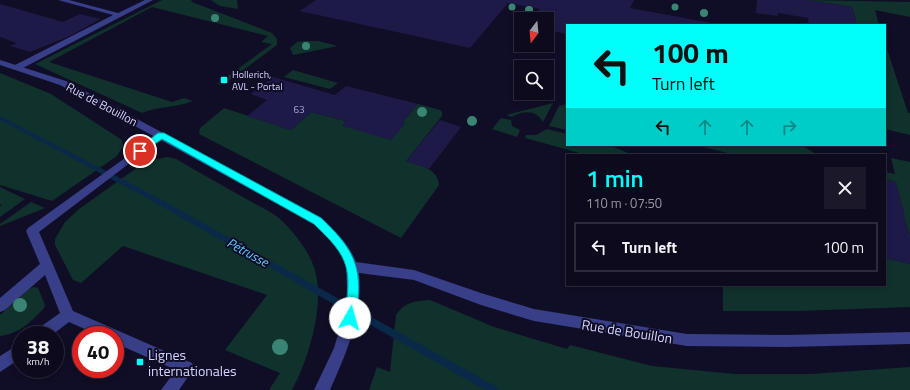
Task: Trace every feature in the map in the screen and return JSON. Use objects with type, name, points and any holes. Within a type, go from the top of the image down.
[{"type":"street","points":[[61,0],[120,15]]},
{"type":"street","points":[[18,67],[150,0]]},
{"type":"street","name":"Rue de Bouillon","points":[[0,62],[63,83],[318,221],[338,241],[355,266],[354,291],[350,318],[341,349],[322,390]]},
{"type":"street","points":[[93,326],[68,315],[32,231],[161,135]]},
{"type":"street","points":[[0,306],[47,266]]},
{"type":"street","name":"Rue de Bouillon","points":[[355,266],[414,275],[481,299],[534,314],[687,340],[786,341],[910,338]]},
{"type":"street","points":[[53,326],[68,315]]},
{"type":"street","points":[[124,340],[187,368],[169,390]]},
{"type":"street","points":[[0,365],[12,356]]},
{"type":"green space","points":[[162,0],[191,0],[192,2],[272,33],[277,39],[277,45],[223,85],[217,84],[272,44],[261,42],[268,36],[152,7],[49,62],[172,102],[184,98],[193,101],[142,113],[35,64]]},
{"type":"green space","points":[[211,0],[237,0],[238,9],[220,6]]},
{"type":"green space","points":[[807,0],[910,2],[910,17],[875,10],[879,24],[857,24],[852,7]]},
{"type":"green space","points":[[318,41],[338,46],[293,55],[290,48],[297,42]]},
{"type":"green space","points":[[886,46],[908,113],[910,113],[910,135],[886,129]]},
{"type":"green space","points":[[293,70],[338,83],[330,89],[284,77]]},
{"type":"green space","points":[[0,73],[51,94],[122,140],[123,146],[117,156],[52,201],[0,185]]},
{"type":"green space","points":[[553,103],[543,122],[537,115],[529,112],[521,113],[512,117],[506,115]]},
{"type":"green space","points":[[418,104],[440,110],[442,112],[442,116],[406,161],[432,171],[438,179],[439,185],[401,238],[199,134],[200,128],[224,108],[291,130],[311,112],[346,121],[342,126],[405,124],[402,123]]},
{"type":"green space","points":[[566,104],[566,130],[549,126],[559,106]]},
{"type":"green space","points":[[501,118],[511,120],[512,126],[520,130],[517,137],[492,129]]},
{"type":"green space","points":[[547,129],[566,134],[566,146],[611,146],[631,154],[583,154],[525,138],[526,135],[536,135]]},
{"type":"green space","points":[[699,146],[804,146],[816,154],[732,154]]},
{"type":"green space","points":[[167,157],[176,159],[274,214],[291,230],[308,254],[314,267],[317,281],[317,313],[310,347],[292,390],[269,390],[280,373],[225,350],[267,295],[123,246],[81,283],[73,280],[55,245],[55,239],[65,222],[79,209],[145,162]]},
{"type":"green space","points":[[891,158],[910,162],[910,238],[896,182],[886,179],[886,172],[895,174]]},
{"type":"green space","points":[[0,187],[25,199],[0,217],[0,206],[2,205],[0,204]]},
{"type":"green space","points":[[31,202],[45,208],[0,226],[0,224]]},
{"type":"green space","points":[[886,258],[910,264],[910,307],[798,311],[723,311],[723,286],[886,286]]},
{"type":"green space","points":[[34,287],[38,288],[45,305],[44,308],[25,326],[12,326],[12,333],[0,336],[0,315],[29,289]]},
{"type":"green space","points":[[430,300],[494,327],[567,349],[570,345],[652,366],[735,374],[811,374],[910,367],[910,390],[369,390],[377,367],[390,372],[396,315],[403,307],[411,303]]},
{"type":"building","points":[[316,0],[634,0],[630,8],[717,24],[566,24],[566,34],[554,31],[554,12],[538,12],[540,9],[508,3],[470,48],[300,11]]},
{"type":"building","points":[[757,0],[807,0],[852,7],[857,24],[809,24],[808,18],[778,13],[778,16],[756,13]]},
{"type":"building","points":[[0,4],[63,22],[80,14],[100,19],[70,36],[30,52],[10,46],[17,43],[0,37]]},
{"type":"building","points":[[273,77],[335,95],[346,86],[418,104],[402,123],[405,124],[391,140],[342,126],[346,121],[311,112],[291,130],[247,116],[267,100],[251,94]]},
{"type":"building","points":[[440,120],[461,127],[429,169],[406,161]]},
{"type":"building","points":[[886,179],[896,182],[910,238],[910,264],[886,258]]},
{"type":"waterway","name":"Pétrusse","points":[[0,118],[149,196],[494,390]]},
{"type":"place","name":"Hollerich, AVL - Portal","points":[[224,80]]},
{"type":"place","name":"Lignes internationales","points":[[140,362]]},
{"type":"route","points":[[140,151],[161,135],[318,221],[338,241],[346,252],[352,267],[354,291],[350,318]]}]
